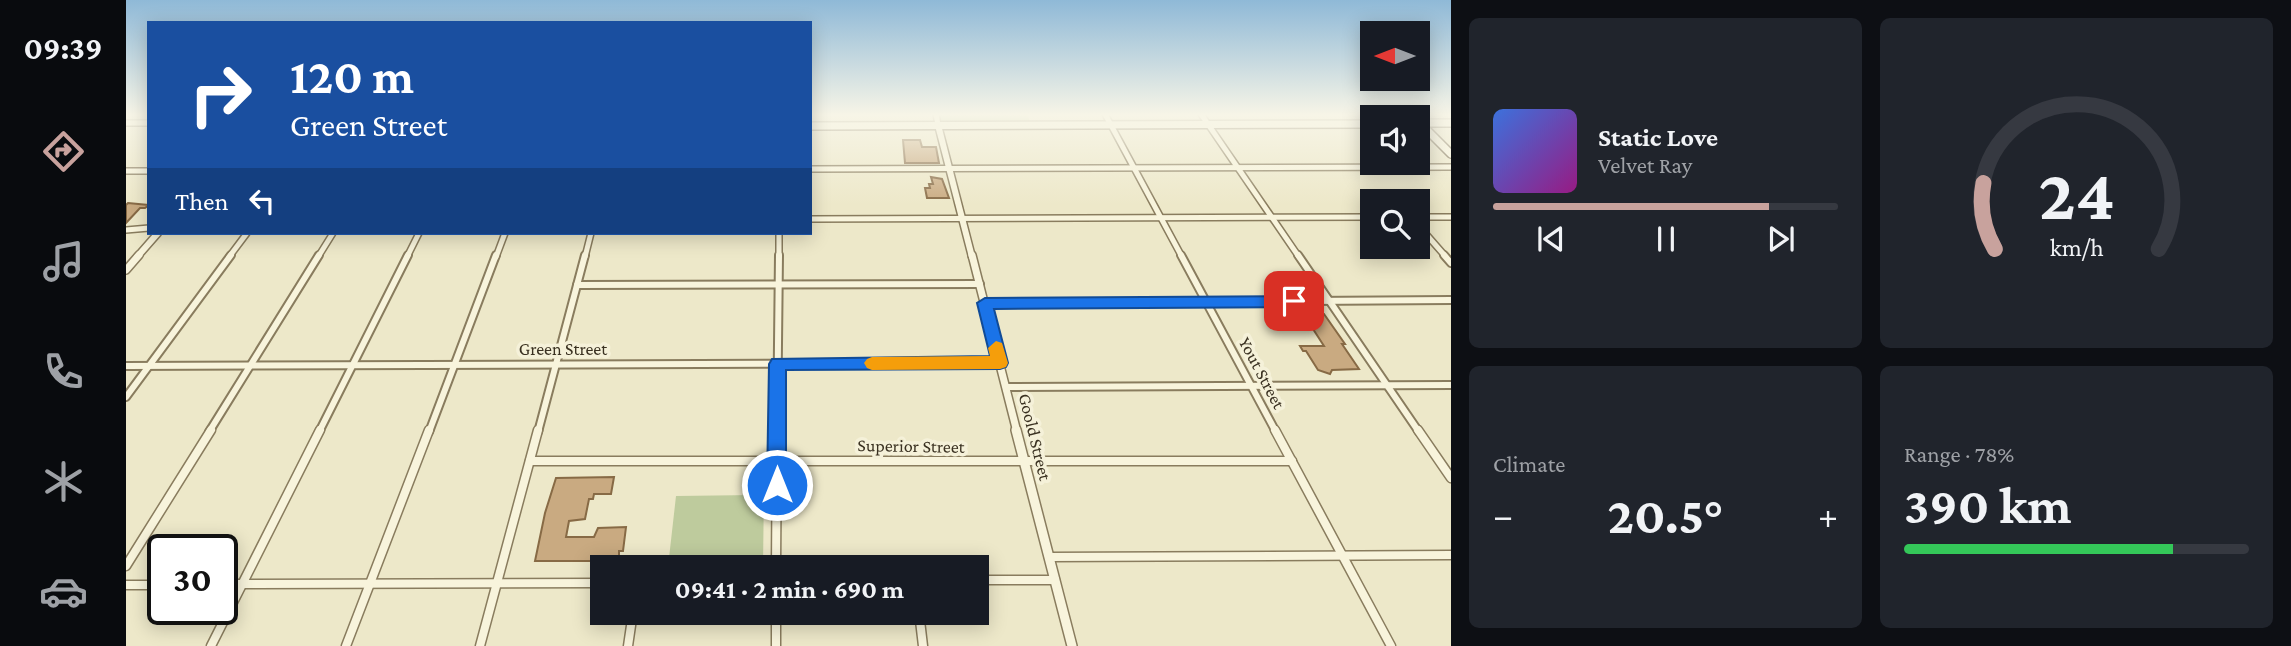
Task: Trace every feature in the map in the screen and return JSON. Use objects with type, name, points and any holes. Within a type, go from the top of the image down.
[{"type":"street","name":"Goold Street","points":[[944,144],[1072,646]]},
{"type":"street","name":"Yout Street","points":[[1121,144],[1391,646]]},
{"type":"street","points":[[1221,144],[1451,478]]},
{"type":"street","points":[[812,169],[1451,167]]},
{"type":"street","points":[[126,171],[147,171]]},
{"type":"street","points":[[1430,217],[1451,216]]},
{"type":"street","points":[[812,219],[1360,217]]},
{"type":"street","points":[[126,230],[147,228]]},
{"type":"street","points":[[126,271],[156,235]]},
{"type":"street","points":[[126,397],[246,235]]},
{"type":"street","points":[[126,566],[332,235]]},
{"type":"street","points":[[211,646],[418,235]]},
{"type":"street","points":[[346,646],[504,235]]},
{"type":"street","points":[[480,646],[590,235]]},
{"type":"street","points":[[776,555],[779,235]]},
{"type":"street","points":[[1430,239],[1451,263]]},
{"type":"street","points":[[577,285],[980,284]]},
{"type":"street","points":[[985,303],[1451,300]]},
{"type":"street","name":"Green Street","points":[[126,366],[1000,363]]},
{"type":"street","points":[[1006,387],[1451,385]]},
{"type":"street","name":"Superior Street","points":[[530,461],[1292,461]]},
{"type":"street","points":[[1442,465],[1451,465]]},
{"type":"street","points":[[1049,557],[1451,555]]},
{"type":"street","points":[[989,580],[1055,580]]},
{"type":"street","points":[[238,584],[590,583]]},
{"type":"street","points":[[126,585],[147,584]]},
{"type":"street","points":[[628,646],[631,625]]},
{"type":"street","points":[[776,625],[776,646]]},
{"type":"street","points":[[921,625],[923,646]]},
{"type":"green space","points":[[755,485],[764,486],[763,555],[669,555],[676,496],[754,495]]},
{"type":"building","points":[[903,144],[936,147],[939,163],[905,163]]},
{"type":"building","points":[[931,177],[942,179],[949,198],[927,198],[925,188],[930,188],[929,184],[933,184]]},
{"type":"building","points":[[128,203],[147,206],[140,208],[126,223]]},
{"type":"building","points":[[1324,314],[1359,369],[1332,370],[1330,374],[1318,370],[1306,351],[1303,351],[1300,346],[1324,346],[1313,329],[1302,329],[1298,323],[1311,323],[1306,315]]},
{"type":"building","points":[[614,477],[611,494],[594,494],[593,499],[589,499],[585,519],[569,521],[566,537],[594,537],[598,528],[626,527],[623,551],[619,551],[619,555],[590,555],[590,561],[535,561],[556,478]]},
{"type":"slow traffic","points":[[872,363],[1000,363],[996,348]]},
{"type":"route","points":[[777,485],[778,364],[1000,363],[985,303],[1294,301]]}]
